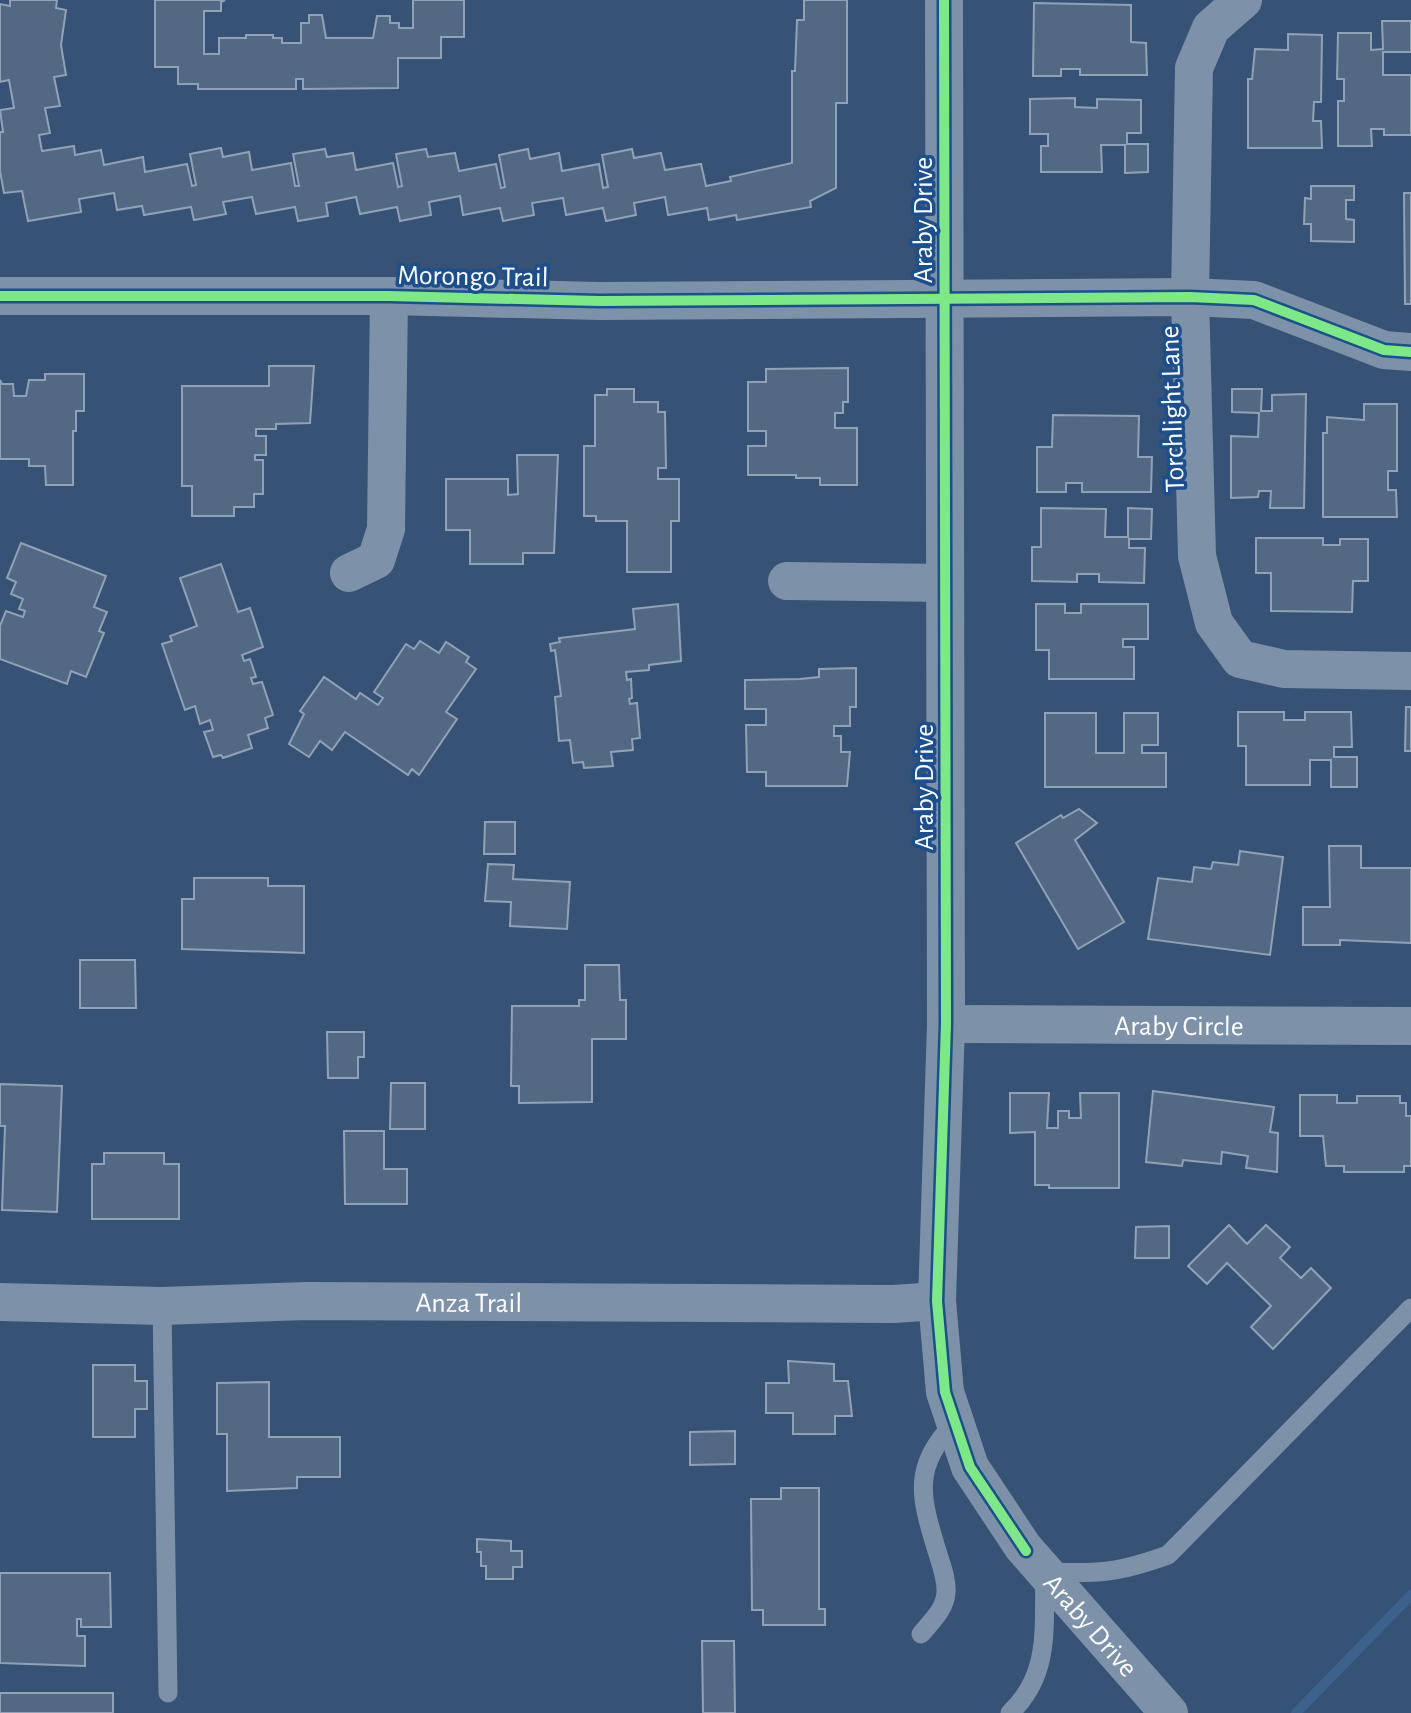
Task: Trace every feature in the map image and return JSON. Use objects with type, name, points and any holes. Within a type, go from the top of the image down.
[{"type":"street","name":"Araby Drive","points":[[944,0],[946,1024],[937,1301],[945,1392],[970,1467],[1023,1548],[1169,1713]]},
{"type":"street","name":"Torchlight Lane","points":[[1243,0],[1210,28],[1194,68],[1190,297],[1197,556],[1214,623],[1241,659],[1284,669],[1411,671]]},
{"type":"street","name":"Morongo Trail","points":[[0,296],[389,296],[599,301],[1190,297],[1254,300],[1384,350],[1411,352]]},
{"type":"street","points":[[349,573],[376,560],[386,529],[389,296]]},
{"type":"street","points":[[787,581],[945,583]]},
{"type":"street","name":"Araby Circle","points":[[946,1024],[1411,1026]]},
{"type":"street","name":"Anza Trail","points":[[0,1302],[162,1306],[307,1301],[894,1304],[937,1301]]},
{"type":"lane","points":[[162,1306],[169,1693]]},
{"type":"lane","points":[[1010,1713],[1025,1699],[1042,1662],[1045,1572],[1095,1574],[1127,1570],[1168,1555],[1411,1308]]},
{"type":"lane","points":[[921,1634],[939,1613],[947,1595],[945,1575],[924,1508],[922,1485],[925,1464],[938,1440],[955,1422]]},
{"type":"building","points":[[10,0],[57,0],[56,8],[66,10],[61,45],[66,75],[54,77],[60,106],[45,108],[50,133],[39,135],[42,151],[74,146],[75,155],[101,150],[104,165],[143,157],[145,172],[187,164],[192,186],[196,185],[190,154],[221,148],[223,157],[249,152],[252,170],[291,163],[295,186],[299,186],[293,154],[325,149],[327,157],[353,153],[356,170],[393,163],[398,187],[402,186],[396,154],[426,149],[428,157],[455,153],[459,171],[496,164],[501,188],[505,187],[499,155],[528,149],[530,159],[559,153],[562,171],[599,164],[603,188],[608,187],[602,155],[632,149],[634,158],[661,153],[665,170],[701,164],[706,186],[731,181],[730,177],[792,163],[792,71],[795,71],[797,20],[804,20],[804,0],[847,0],[847,103],[836,103],[836,188],[810,201],[811,207],[737,220],[736,215],[709,220],[707,208],[668,215],[665,197],[634,203],[636,215],[606,221],[603,208],[566,215],[563,198],[532,203],[534,215],[503,221],[500,208],[463,215],[460,196],[429,202],[431,215],[400,221],[397,207],[360,214],[356,197],[326,203],[328,216],[298,221],[295,207],[256,214],[252,197],[223,202],[226,214],[194,220],[191,207],[144,215],[142,206],[117,210],[114,193],[79,199],[81,212],[28,221],[22,191],[4,193],[0,171],[0,132],[3,132],[0,110],[14,108],[9,80],[0,82],[0,4],[10,6]]},
{"type":"building","points":[[155,0],[225,0],[221,2],[221,11],[204,11],[204,54],[219,54],[219,38],[273,35],[273,38],[282,38],[282,43],[301,43],[301,23],[309,23],[309,15],[322,15],[326,38],[373,38],[377,16],[390,16],[390,23],[399,23],[399,28],[413,28],[413,0],[464,0],[464,37],[441,37],[441,58],[398,58],[398,88],[303,89],[303,79],[296,79],[296,89],[198,89],[198,84],[178,84],[178,67],[155,67]]},
{"type":"building","points":[[1034,3],[1131,5],[1131,42],[1146,43],[1147,75],[1080,75],[1080,69],[1061,69],[1061,76],[1033,76]]},
{"type":"building","points":[[1382,21],[1411,21],[1411,52],[1383,52],[1383,75],[1411,75],[1411,135],[1384,135],[1384,129],[1371,129],[1372,146],[1338,146],[1338,101],[1344,101],[1344,79],[1337,79],[1338,33],[1371,33],[1371,50],[1383,49]]},
{"type":"building","points":[[1288,34],[1322,35],[1321,102],[1314,102],[1313,121],[1321,121],[1322,148],[1248,148],[1248,79],[1252,79],[1255,49],[1288,50]]},
{"type":"building","points":[[1075,98],[1075,107],[1097,108],[1097,99],[1141,100],[1141,133],[1127,133],[1127,144],[1148,144],[1148,172],[1125,173],[1125,145],[1101,145],[1102,172],[1041,172],[1041,146],[1048,146],[1048,134],[1030,134],[1030,99]]},
{"type":"building","points":[[1311,186],[1354,186],[1354,200],[1346,200],[1346,219],[1354,220],[1354,242],[1311,241],[1311,224],[1304,224],[1305,198],[1311,199]]},
{"type":"building","points":[[1404,193],[1411,193],[1411,304],[1405,304]]},
{"type":"building","points":[[269,366],[314,366],[310,423],[276,424],[276,429],[256,429],[256,436],[266,436],[266,455],[255,455],[255,460],[263,460],[263,494],[254,494],[254,507],[234,507],[234,516],[192,516],[192,486],[182,486],[182,386],[269,386]]},
{"type":"building","points":[[848,368],[848,402],[843,402],[843,413],[835,413],[835,428],[857,428],[857,485],[820,485],[820,478],[796,478],[796,475],[748,475],[748,446],[766,446],[766,431],[748,431],[748,382],[766,382],[766,369]]},
{"type":"building","points":[[45,374],[84,374],[84,411],[76,411],[76,431],[73,431],[73,485],[46,485],[45,466],[29,466],[29,459],[0,459],[0,380],[2,384],[13,384],[14,396],[26,396],[29,380],[45,380]]},
{"type":"building","points":[[607,389],[634,389],[634,402],[658,402],[658,412],[665,412],[666,468],[658,468],[658,479],[679,479],[679,521],[671,521],[671,572],[627,572],[627,521],[596,521],[596,516],[584,516],[584,446],[595,446],[595,395],[607,395]]},
{"type":"building","points":[[1232,389],[1262,389],[1261,411],[1272,411],[1272,395],[1306,394],[1304,508],[1270,508],[1271,491],[1259,491],[1258,497],[1231,498],[1231,436],[1258,437],[1259,413],[1232,412]]},
{"type":"building","points":[[1364,404],[1397,404],[1397,471],[1388,471],[1388,490],[1396,490],[1397,517],[1323,517],[1323,433],[1327,433],[1327,417],[1364,420]]},
{"type":"building","points":[[1053,415],[1139,416],[1138,457],[1152,457],[1151,492],[1082,492],[1082,483],[1066,483],[1066,492],[1037,492],[1037,447],[1052,447]]},
{"type":"building","points":[[517,455],[558,455],[554,553],[523,553],[523,564],[470,564],[470,530],[446,530],[446,479],[508,479],[508,495],[518,494]]},
{"type":"building","points":[[1041,508],[1106,509],[1105,537],[1128,537],[1128,508],[1152,509],[1151,539],[1129,539],[1129,548],[1145,548],[1144,583],[1099,582],[1099,574],[1077,574],[1077,582],[1032,581],[1032,547],[1041,547]]},
{"type":"building","points":[[1256,538],[1323,538],[1323,545],[1340,545],[1340,539],[1368,539],[1368,581],[1353,581],[1352,612],[1271,611],[1271,573],[1256,573]]},
{"type":"building","points":[[21,543],[106,576],[94,607],[107,612],[99,631],[104,633],[86,677],[71,671],[67,684],[0,659],[0,626],[6,611],[23,617],[25,611],[19,609],[23,599],[11,594],[16,582],[7,578]]},
{"type":"building","points":[[221,564],[238,612],[250,608],[263,647],[242,655],[244,661],[250,659],[256,677],[251,678],[253,684],[262,682],[273,715],[265,718],[268,728],[248,735],[252,748],[223,758],[221,755],[213,757],[204,732],[213,730],[210,720],[200,724],[195,706],[185,710],[162,644],[172,641],[170,636],[197,626],[180,578]]},
{"type":"building","points":[[678,604],[681,661],[649,665],[649,670],[626,672],[627,680],[631,679],[630,704],[637,703],[640,738],[632,739],[633,750],[611,752],[613,766],[584,768],[583,762],[573,763],[570,740],[559,741],[555,697],[561,696],[555,650],[551,651],[550,644],[560,642],[559,638],[635,629],[633,609]]},
{"type":"building","points":[[1036,604],[1065,604],[1065,613],[1081,613],[1081,604],[1148,604],[1148,639],[1123,639],[1123,647],[1134,647],[1134,679],[1049,679],[1049,650],[1036,650]]},
{"type":"building","points":[[420,641],[439,653],[446,642],[469,657],[466,662],[476,669],[446,712],[457,719],[419,775],[412,769],[408,775],[345,732],[332,750],[320,741],[309,757],[289,744],[304,714],[300,711],[324,677],[356,699],[360,693],[378,705],[383,698],[374,692],[406,644],[414,649]]},
{"type":"building","points":[[856,668],[856,707],[850,707],[850,726],[834,726],[834,736],[841,736],[841,752],[850,752],[847,786],[766,786],[766,772],[747,772],[746,725],[766,725],[766,709],[745,709],[745,680],[819,677],[819,669]]},
{"type":"building","points":[[1406,707],[1411,707],[1411,751],[1405,751]]},
{"type":"building","points":[[1238,712],[1284,712],[1284,720],[1305,720],[1305,712],[1351,712],[1352,747],[1334,747],[1334,757],[1357,757],[1357,787],[1331,787],[1331,760],[1310,760],[1310,785],[1246,785],[1246,746],[1238,746]]},
{"type":"building","points":[[1045,713],[1096,713],[1096,753],[1124,753],[1124,713],[1158,713],[1158,745],[1142,745],[1142,753],[1166,753],[1166,787],[1045,787]]},
{"type":"building","points":[[1079,809],[1097,823],[1075,840],[1124,922],[1078,949],[1016,843],[1061,815],[1063,818]]},
{"type":"building","points":[[485,822],[515,822],[515,854],[484,854]]},
{"type":"building","points":[[1329,846],[1361,846],[1361,868],[1411,868],[1411,943],[1340,940],[1340,945],[1303,945],[1303,907],[1330,907]]},
{"type":"building","points":[[1240,851],[1283,857],[1270,955],[1148,939],[1158,878],[1192,882],[1194,867],[1211,869],[1213,862],[1238,865]]},
{"type":"building","points":[[488,864],[514,865],[513,879],[570,882],[567,929],[510,926],[511,902],[485,901]]},
{"type":"building","points":[[194,878],[268,878],[268,886],[304,886],[304,953],[182,949],[182,899],[194,899]]},
{"type":"building","points":[[80,960],[135,960],[136,1008],[80,1008]]},
{"type":"building","points":[[585,965],[619,965],[620,1000],[626,1000],[626,1039],[592,1039],[592,1102],[519,1103],[519,1086],[511,1086],[512,1006],[579,1006],[579,1000],[585,1000]]},
{"type":"building","points":[[327,1032],[364,1032],[364,1057],[358,1057],[358,1078],[328,1078]]},
{"type":"building","points":[[391,1083],[425,1083],[425,1129],[390,1129]]},
{"type":"building","points":[[0,1084],[62,1086],[57,1212],[2,1210],[5,1126],[0,1126]]},
{"type":"building","points":[[1153,1091],[1274,1107],[1270,1132],[1278,1133],[1277,1172],[1246,1168],[1248,1156],[1222,1152],[1221,1164],[1183,1160],[1182,1166],[1146,1162]]},
{"type":"building","points":[[1010,1093],[1049,1093],[1047,1128],[1058,1128],[1058,1111],[1069,1111],[1069,1118],[1081,1118],[1080,1093],[1119,1093],[1119,1188],[1049,1188],[1049,1185],[1035,1185],[1035,1132],[1010,1133]]},
{"type":"building","points":[[1300,1095],[1337,1095],[1337,1103],[1357,1103],[1357,1096],[1400,1096],[1400,1103],[1406,1103],[1406,1116],[1411,1116],[1411,1166],[1404,1166],[1404,1172],[1344,1172],[1344,1166],[1326,1166],[1323,1136],[1300,1136]]},
{"type":"building","points":[[344,1131],[384,1131],[384,1169],[407,1169],[407,1204],[345,1204]]},
{"type":"building","points":[[104,1153],[164,1153],[164,1164],[179,1164],[179,1219],[92,1219],[92,1164],[104,1164]]},
{"type":"building","points":[[1229,1225],[1247,1244],[1266,1225],[1290,1247],[1280,1258],[1301,1278],[1311,1268],[1331,1288],[1273,1349],[1251,1327],[1271,1306],[1227,1263],[1207,1284],[1188,1266]]},
{"type":"building","points":[[1169,1226],[1169,1258],[1135,1258],[1136,1227]]},
{"type":"building","points":[[788,1361],[834,1364],[834,1381],[848,1381],[852,1416],[835,1416],[835,1434],[793,1434],[793,1413],[766,1413],[766,1383],[789,1383]]},
{"type":"building","points":[[93,1365],[135,1365],[135,1381],[147,1381],[147,1409],[135,1409],[135,1437],[93,1437]]},
{"type":"building","points":[[269,1382],[269,1437],[340,1437],[340,1477],[297,1477],[297,1488],[227,1491],[227,1434],[217,1434],[217,1383]]},
{"type":"building","points":[[735,1431],[735,1464],[690,1465],[690,1432]]},
{"type":"building","points":[[781,1488],[819,1488],[819,1609],[825,1609],[825,1625],[763,1625],[763,1610],[752,1610],[751,1499],[781,1499]]},
{"type":"building","points":[[477,1539],[511,1541],[511,1551],[522,1551],[522,1567],[513,1567],[513,1579],[486,1579],[486,1566],[481,1566],[481,1552],[477,1552]]},
{"type":"building","points":[[0,1573],[110,1573],[111,1627],[81,1627],[81,1619],[77,1619],[77,1636],[85,1636],[85,1666],[0,1663]]},
{"type":"building","points":[[702,1641],[734,1641],[735,1713],[703,1713]]},
{"type":"building","points":[[0,1693],[113,1693],[113,1713],[0,1713]]},
{"type":"waterway","points":[[1296,1713],[1411,1595]]},
{"type":"cycle path","points":[[944,0],[946,1024],[937,1301],[945,1392],[970,1467],[1026,1551]]},
{"type":"cycle path","points":[[0,296],[389,296],[599,301],[1190,297],[1254,300],[1384,350],[1411,352]]}]
